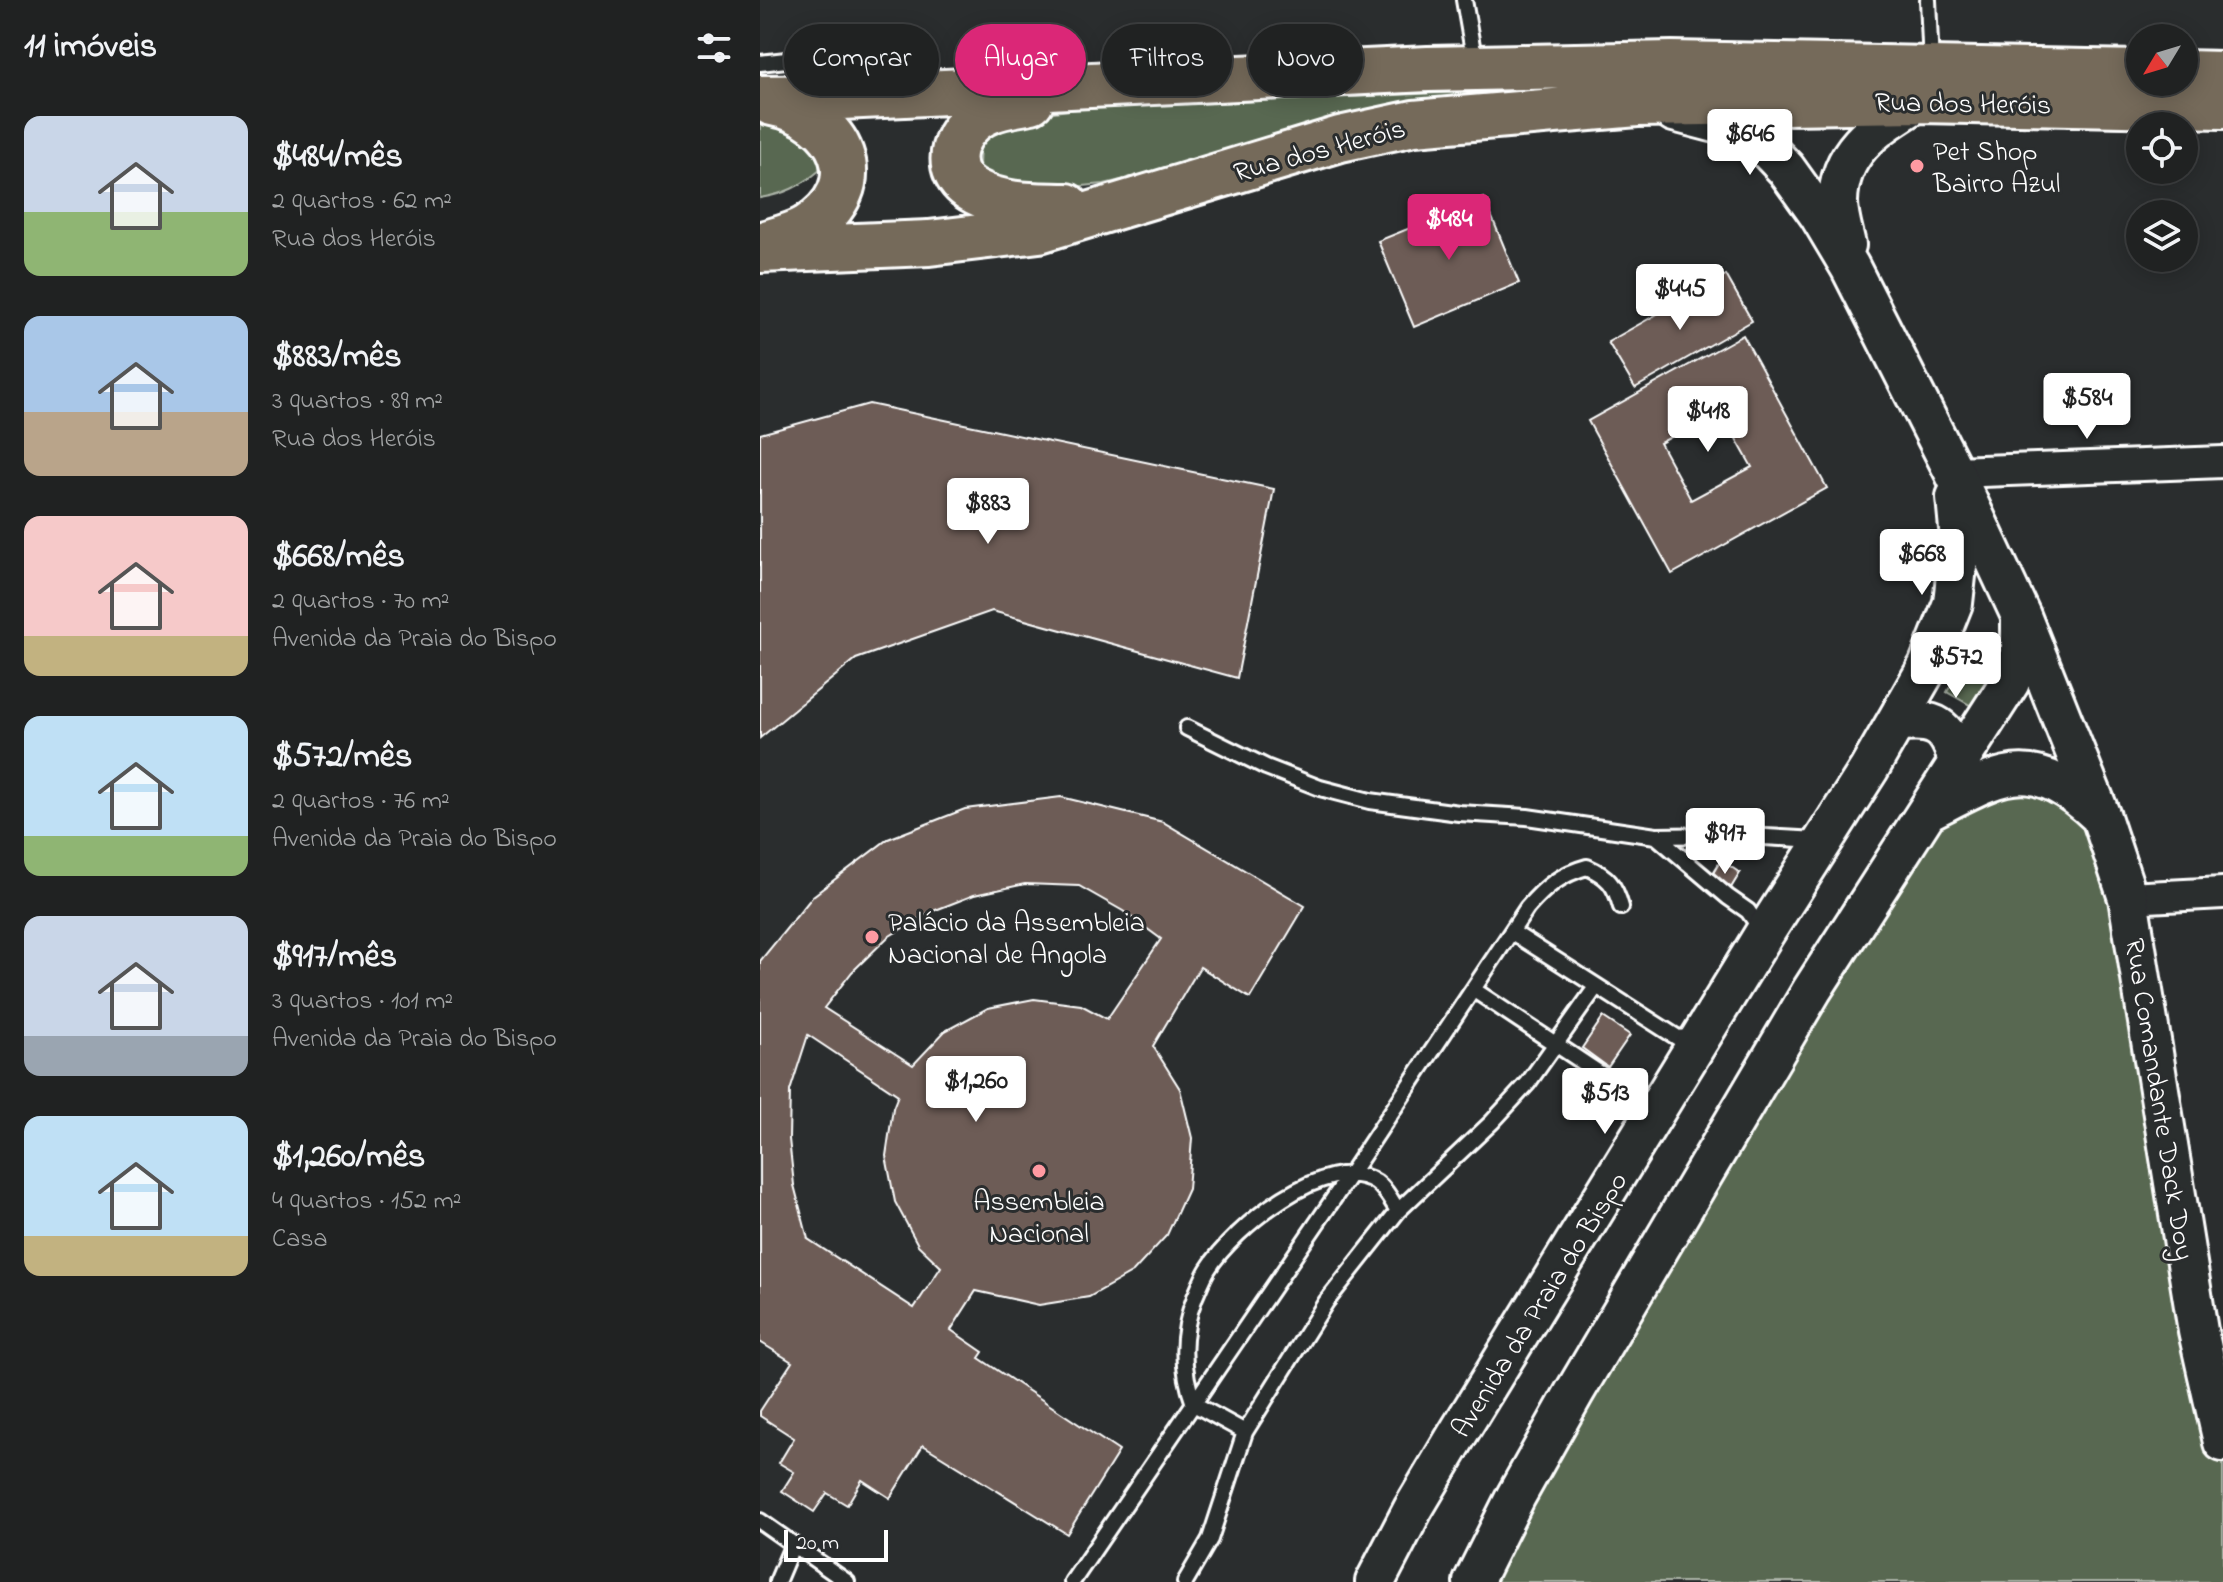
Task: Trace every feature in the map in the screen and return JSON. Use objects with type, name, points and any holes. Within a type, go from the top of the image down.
[{"type":"main road","name":"Rua dos Heróis","points":[[1232,78],[1476,68],[1672,64],[2223,106]]},
{"type":"main road","points":[[2198,73],[2223,74]]},
{"type":"main road","name":"Rua dos Heróis","points":[[760,248],[929,243],[1039,230],[1295,152],[1414,123],[1637,104],[2126,74]]},
{"type":"main road","name":"Rua dos Heróis","points":[[760,99],[1102,84]]},
{"type":"main road","points":[[1102,84],[987,111],[966,128],[955,145],[951,160],[959,178],[973,191],[1010,205],[1074,206],[1142,199]]},
{"type":"main road","points":[[760,99],[785,105],[813,118],[837,143],[846,171],[838,197],[806,229],[760,248]]},
{"type":"street","name":"Rua Comandante Dack Doy","points":[[1850,267],[1838,203],[1851,156],[1873,130],[1925,85]]},
{"type":"street","name":"Rua Comandante Dack Doy","points":[[1637,104],[1720,124],[1747,134],[1786,169],[1819,215],[1850,267],[1954,472],[2021,616],[2101,817],[2128,898],[2198,1331],[2223,1442]]},
{"type":"street","points":[[1954,472],[2223,462]]},
{"type":"street","name":"Avenida da Praia do Bispo","points":[[1375,1582],[1457,1435],[1897,723],[1928,666],[1953,603],[1960,539],[1954,472]]},
{"type":"street","points":[[1473,1582],[1516,1496],[1582,1380],[1812,990],[2010,682],[2021,651],[2021,616]]},
{"type":"street","points":[[1897,723],[1922,719],[1940,727],[1953,742],[1958,763]]},
{"type":"street","points":[[1925,812],[1985,782],[2029,773],[2060,784],[2101,817]]},
{"type":"street","name":"Rua Comandante Dack Doy","points":[[2128,898],[2223,893]]},
{"type":"lane","points":[[1464,0],[1476,68]]},
{"type":"lane","points":[[1925,85],[1928,0]]},
{"type":"lane","points":[[760,63],[784,60]]},
{"type":"lane","points":[[1187,728],[1266,767],[1320,788],[1370,801],[1446,812],[1527,817],[1656,836],[1729,835],[1822,840]]},
{"type":"lane","points":[[1656,836],[1748,911],[1764,934]]},
{"type":"lane","points":[[1072,1582],[1527,908],[1563,874],[1587,867],[1605,875],[1616,887],[1621,907]]},
{"type":"lane","points":[[1512,932],[1678,1038],[1703,1035]]},
{"type":"lane","points":[[1185,1582],[1210,1539],[1245,1432],[1326,1302],[1398,1211],[1492,1122],[1528,1083],[1596,987]]},
{"type":"lane","points":[[1474,990],[1637,1098],[1654,1115]]},
{"type":"lane","points":[[1245,1432],[1194,1404],[1185,1379],[1185,1343],[1194,1300],[1209,1269],[1237,1236],[1264,1212],[1309,1184],[1351,1173],[1374,1180],[1385,1190],[1398,1211]]},
{"type":"lane","points":[[760,1521],[847,1582]]},
{"type":"lane","points":[[777,1582],[793,1544]]},
{"type":"green space","points":[[1600,86],[1461,94],[1328,119],[1180,166],[1104,184],[1061,188],[995,181],[979,168],[980,141],[1003,119],[1076,109]]},
{"type":"green space","points":[[773,124],[814,142],[820,170],[792,188],[760,198],[760,125]]},
{"type":"green space","points":[[1996,635],[2005,648],[1977,709],[1947,692],[1970,650],[1983,637]]},
{"type":"green space","points":[[1998,778],[2091,807],[2223,1442],[2223,1582],[1473,1582],[1925,812]]},
{"type":"building","points":[[1484,198],[1519,283],[1414,327],[1378,241]]},
{"type":"building","points":[[1726,275],[1752,321],[1635,388],[1608,342]]},
{"type":"building","points":[[1743,335],[1827,488],[1672,574],[1588,421]],"holes":[[[1720,410],[1752,467],[1691,500],[1660,443]]]},
{"type":"building","points":[[869,404],[1274,489],[1237,678],[992,611],[856,659],[760,738],[760,434]]},
{"type":"building","name":"Assembleia Nacional","points":[[1061,797],[1163,822],[1305,906],[1250,998],[1200,967],[1153,1046],[1180,1089],[1192,1138],[1188,1189],[1167,1235],[1133,1272],[1089,1297],[1039,1305],[976,1291],[951,1330],[983,1352],[979,1358],[1119,1451],[1067,1534],[923,1445],[890,1498],[862,1480],[847,1505],[827,1493],[814,1512],[782,1491],[794,1472],[779,1463],[794,1438],[760,1416],[760,1411],[792,1362],[760,1342],[760,961],[813,896],[888,839],[965,809]],"holes":[[[1025,884],[1079,886],[1123,911],[1161,939],[1107,1019],[1081,1005],[1034,999],[988,1008],[945,1031],[913,1065],[824,1008],[852,972],[888,937],[928,913],[974,895]],[[808,1035],[898,1095],[886,1156],[895,1202],[918,1245],[941,1267],[914,1308],[808,1239],[794,1185],[789,1139],[790,1091]]]},
{"type":"building","points":[[1721,860],[1740,873],[1729,891],[1710,878]]},
{"type":"building","points":[[1603,1017],[1630,1035],[1608,1067],[1582,1048]]},
{"type":"place","name":"Pet Shop Bairro Azul","points":[[1917,166]]},
{"type":"place","name":"Palácio da Assembleia Nacional de Angola","points":[[872,937]]},
{"type":"place","name":"Assembleia Nacional","points":[[1039,1171]]}]
